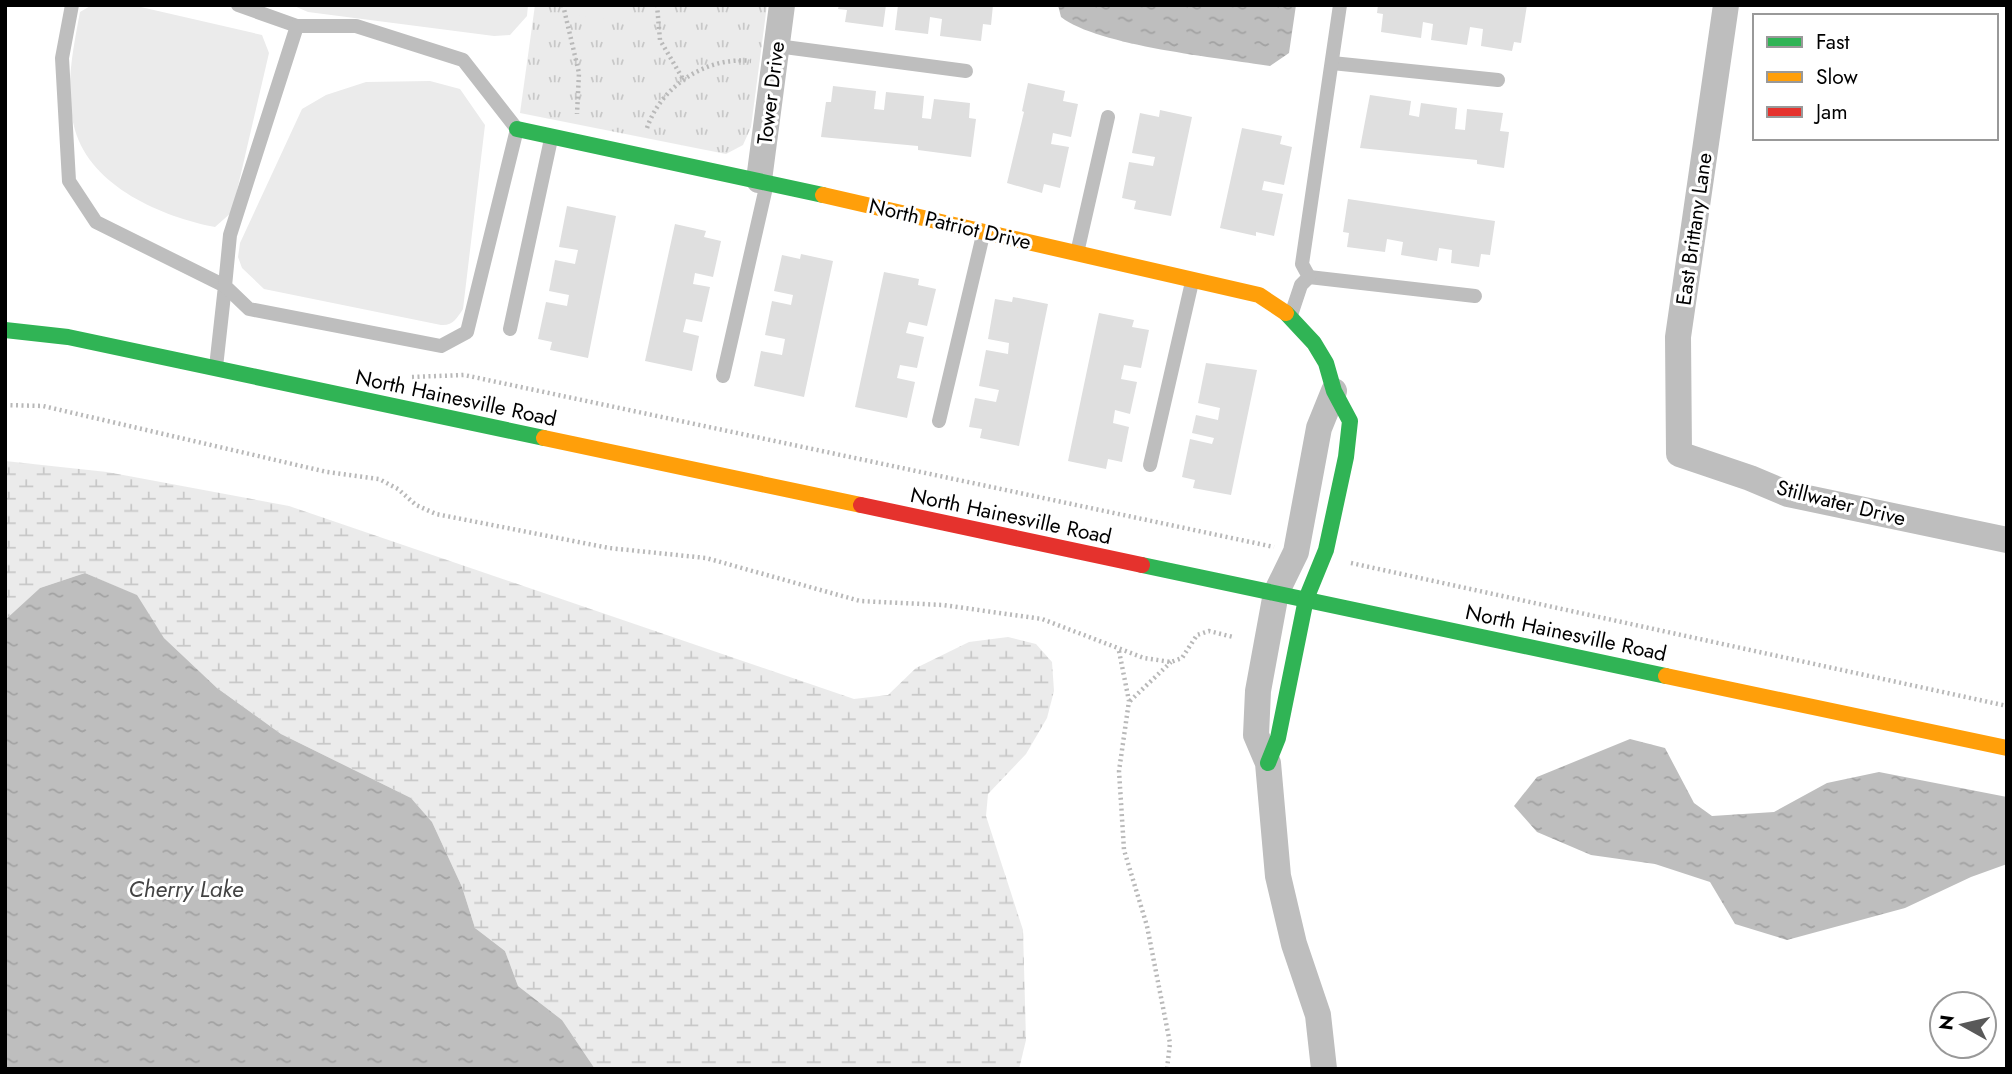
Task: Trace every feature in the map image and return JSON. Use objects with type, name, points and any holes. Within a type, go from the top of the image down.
[{"type":"main road","name":"North Patriot Drive","points":[[517,129],[763,181],[1259,295],[1291,316],[1314,343],[1326,363],[1334,391],[1350,421],[1346,457],[1322,558],[1306,599],[1278,738],[1268,763]]},
{"type":"main road","name":"North Hainesville Road","points":[[5,330],[68,337],[2007,748]]},
{"type":"street","name":"Tower Drive","points":[[763,181],[782,5]]},
{"type":"street","name":"East Brittany Lane","points":[[1679,454],[1678,337],[1726,5]]},
{"type":"street","points":[[1324,1069],[1318,1015],[1294,944],[1278,876],[1268,763],[1258,746],[1256,716],[1276,593],[1296,552],[1320,428],[1334,391]]},
{"type":"street","name":"Stillwater Drive","points":[[1679,454],[1750,478],[1788,495],[2007,540]]},
{"type":"lane","points":[[72,5],[62,58],[69,181],[96,222],[225,286],[249,309],[441,346],[467,332],[517,129],[463,60],[356,26],[297,26],[238,5]]},
{"type":"lane","points":[[1309,277],[1302,264],[1340,5]]},
{"type":"lane","points":[[216,368],[230,234],[297,26]]},
{"type":"lane","points":[[777,46],[966,71]]},
{"type":"lane","points":[[1332,63],[1498,80]]},
{"type":"lane","points":[[1077,253],[1108,117]]},
{"type":"lane","points":[[510,329],[551,136]]},
{"type":"lane","points":[[723,376],[763,181]]},
{"type":"lane","points":[[939,421],[984,232]]},
{"type":"lane","points":[[1309,277],[1475,296]]},
{"type":"lane","points":[[1291,316],[1301,285],[1309,277]]},
{"type":"lane","points":[[1150,465],[1193,280]]},
{"type":"path","points":[[563,5],[579,73],[577,116]]},
{"type":"path","points":[[657,5],[660,40],[683,79]]},
{"type":"path","points":[[645,132],[651,114],[683,79],[729,60],[751,61]]},
{"type":"path","points":[[406,378],[464,375],[1296,552]]},
{"type":"path","points":[[5,405],[43,406],[327,472],[379,479],[398,489],[416,505],[436,514],[609,548],[706,558],[860,601],[943,605],[1042,619],[1119,650],[1171,662]]},
{"type":"path","points":[[1322,558],[2007,706]]},
{"type":"path","points":[[1129,701],[1171,662],[1182,658],[1197,635],[1209,631],[1233,637]]},
{"type":"path","points":[[1119,650],[1129,701],[1119,771],[1124,850],[1147,926],[1170,1043],[1167,1069]]},
{"type":"green space","points":[[92,5],[132,5],[262,35],[269,53],[232,212],[215,227],[173,216],[132,196],[96,168],[83,150],[72,116],[70,86],[80,12]]},
{"type":"green space","points":[[292,5],[528,5],[527,16],[510,35],[494,36],[308,12]]},
{"type":"green space","points":[[535,5],[767,5],[751,127],[743,145],[726,154],[520,113]]},
{"type":"green space","points":[[578,5],[631,5],[629,22],[577,15]]},
{"type":"green space","points":[[430,81],[460,89],[485,125],[463,309],[457,318],[452,323],[441,325],[264,289],[242,268],[238,257],[240,243],[302,109],[326,95],[366,82]]},
{"type":"green space","points":[[5,461],[107,472],[289,506],[854,699],[888,695],[916,668],[969,642],[1008,637],[1036,644],[1052,662],[1054,691],[1047,718],[1026,754],[988,794],[986,816],[1023,930],[1026,1040],[1019,1069],[595,1069],[562,1020],[518,986],[505,951],[475,928],[462,887],[432,822],[411,798],[281,734],[217,688],[164,638],[136,595],[85,573],[40,588],[5,620]]},
{"type":"water","points":[[1058,5],[1296,5],[1289,53],[1270,66],[1161,49],[1102,36],[1061,17]]},
{"type":"water","name":"Cherry Lake","points":[[85,573],[137,595],[164,638],[217,688],[281,734],[411,798],[432,822],[462,887],[475,928],[505,951],[518,986],[562,1020],[595,1069],[5,1069],[5,620],[40,588]]},
{"type":"water","points":[[1630,739],[1665,748],[1694,803],[1712,816],[1774,812],[1827,783],[1879,772],[2007,797],[2007,864],[1971,877],[1905,908],[1787,940],[1735,924],[1710,882],[1655,864],[1591,855],[1537,832],[1514,806],[1537,777]]},
{"type":"building","points":[[839,5],[886,5],[883,27],[845,22],[847,10],[838,9]]},
{"type":"building","points":[[898,5],[993,5],[991,25],[983,24],[981,41],[940,36],[942,19],[930,17],[928,34],[895,30]]},
{"type":"building","points":[[1378,5],[1527,5],[1521,43],[1514,42],[1512,51],[1481,46],[1483,29],[1470,27],[1467,45],[1431,40],[1433,24],[1423,22],[1421,38],[1381,32],[1383,14],[1377,13]]},
{"type":"building","points":[[1028,83],[1065,91],[1063,101],[1078,104],[1071,137],[1053,133],[1051,144],[1069,147],[1060,188],[1044,184],[1042,193],[1007,183]]},
{"type":"building","points":[[833,86],[876,91],[874,109],[884,110],[886,92],[924,96],[922,118],[931,119],[934,99],[970,103],[969,118],[976,119],[971,157],[918,150],[918,146],[821,137],[826,102],[831,102]]},
{"type":"building","points":[[1370,95],[1411,101],[1409,115],[1419,117],[1421,103],[1457,108],[1455,129],[1465,130],[1467,109],[1503,113],[1500,131],[1509,132],[1504,168],[1477,164],[1477,160],[1360,148]]},
{"type":"building","points":[[1160,110],[1192,117],[1171,216],[1134,209],[1136,201],[1122,198],[1129,162],[1153,166],[1155,157],[1132,153],[1140,113],[1159,117]]},
{"type":"building","points":[[1242,128],[1282,136],[1280,144],[1292,147],[1284,185],[1264,181],[1262,190],[1283,194],[1274,236],[1256,232],[1256,236],[1220,228]]},
{"type":"building","points":[[1348,199],[1495,221],[1490,255],[1481,254],[1479,267],[1451,263],[1452,250],[1439,248],[1437,261],[1401,255],[1403,242],[1387,239],[1385,252],[1347,247],[1349,233],[1343,232]]},
{"type":"building","points":[[567,206],[616,216],[588,358],[550,350],[552,342],[538,339],[546,302],[567,306],[569,295],[549,291],[555,260],[575,264],[578,250],[559,247]]},
{"type":"building","points":[[675,224],[706,231],[704,237],[721,241],[713,277],[695,273],[693,284],[710,287],[702,322],[686,319],[683,332],[699,336],[692,371],[645,361]]},
{"type":"building","points":[[801,254],[833,261],[804,397],[754,386],[761,351],[782,355],[785,339],[765,335],[772,301],[791,305],[793,295],[774,291],[782,255],[800,259]]},
{"type":"building","points":[[884,272],[919,279],[918,285],[936,289],[927,326],[909,322],[906,333],[924,337],[917,368],[900,365],[897,378],[915,382],[907,418],[855,407]]},
{"type":"building","points":[[1013,297],[1048,304],[1019,446],[980,438],[982,429],[969,427],[975,398],[996,402],[999,390],[979,386],[986,350],[1008,354],[1009,343],[988,339],[995,299],[1012,302]]},
{"type":"building","points":[[1099,313],[1134,320],[1132,327],[1149,330],[1141,368],[1124,365],[1121,379],[1137,382],[1130,414],[1115,410],[1113,423],[1129,427],[1122,462],[1108,459],[1106,469],[1068,461]]},
{"type":"building","points":[[1206,363],[1257,370],[1231,495],[1193,488],[1195,480],[1182,477],[1190,439],[1212,444],[1214,438],[1192,433],[1196,415],[1218,420],[1220,408],[1198,403]]},
{"type":"traffic: fast","points":[[517,129],[823,195]]},
{"type":"traffic: fast","points":[[1268,763],[1278,738],[1306,599],[1326,550],[1346,457],[1350,421],[1334,391],[1326,363],[1314,343],[1286,313]]},
{"type":"traffic: fast","points":[[5,330],[68,337],[544,438]]},
{"type":"traffic: fast","points":[[1142,565],[1666,676]]},
{"type":"traffic: slow","points":[[823,195],[1259,295],[1286,313]]},
{"type":"traffic: slow","points":[[544,438],[861,505]]},
{"type":"traffic: slow","points":[[1666,676],[2007,748]]},
{"type":"traffic: jam","points":[[861,505],[1142,565]]}]
